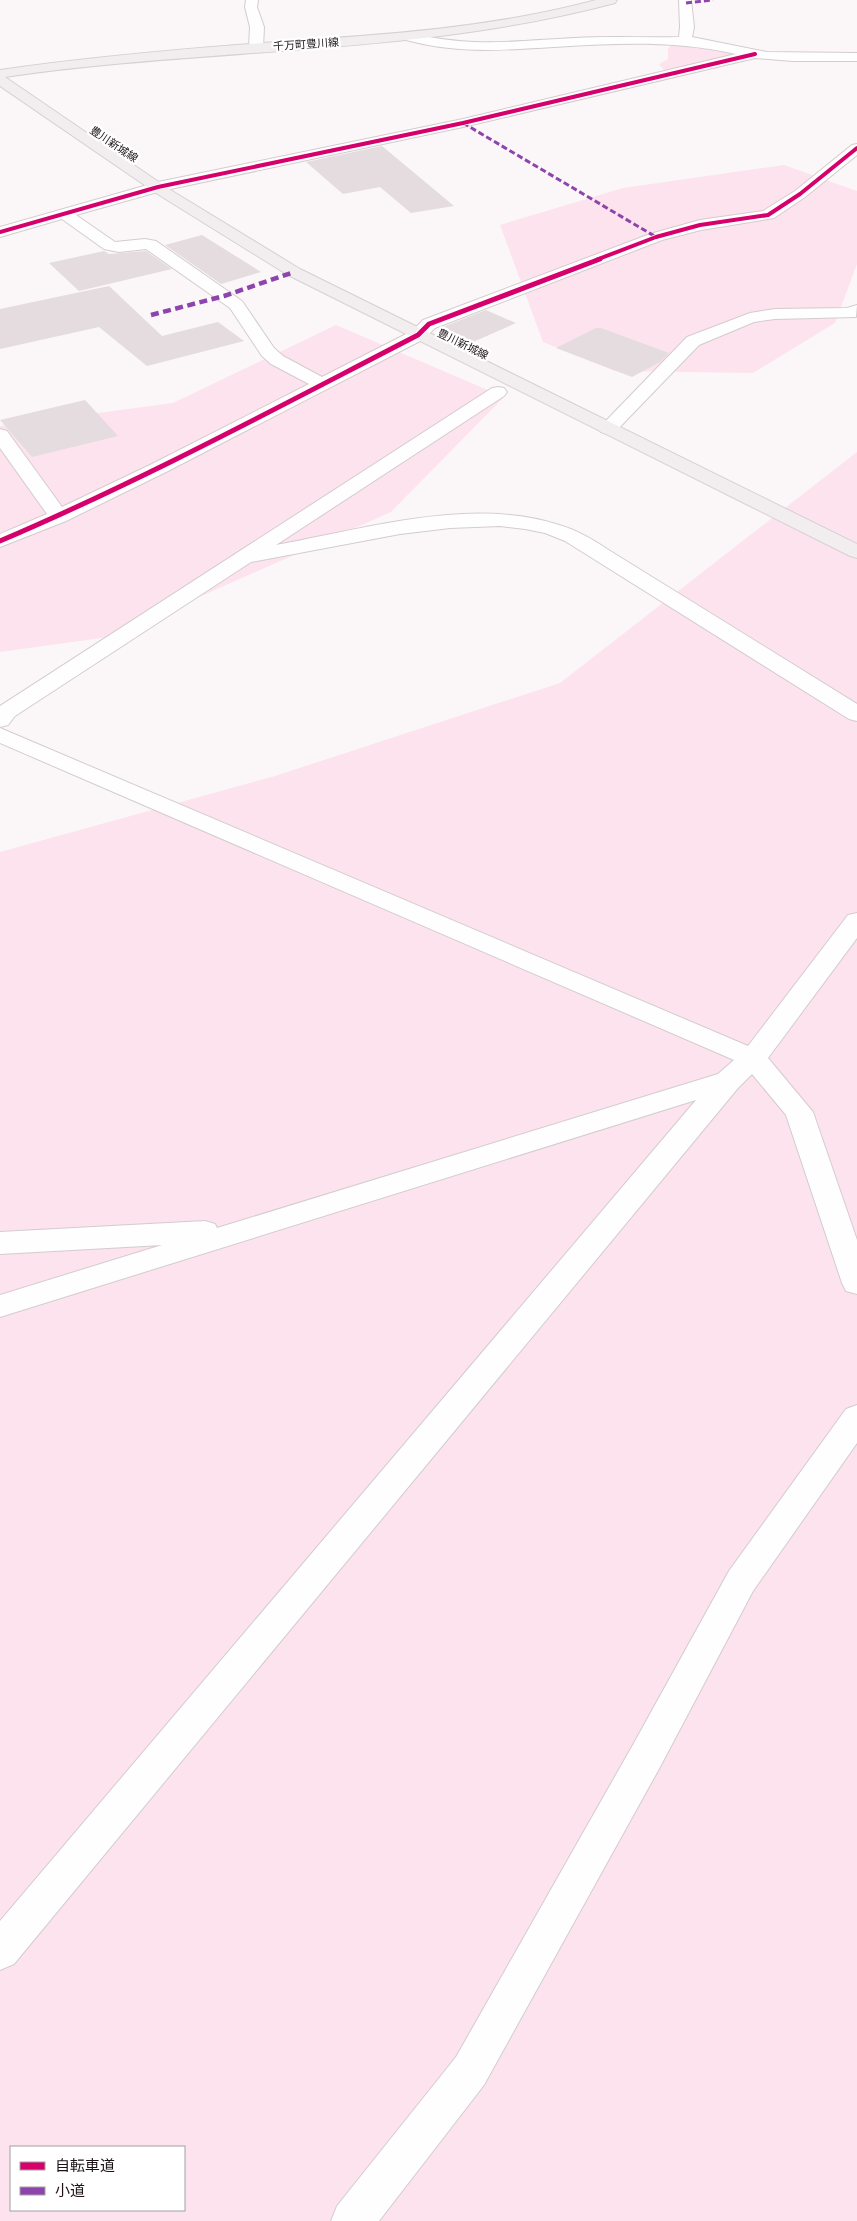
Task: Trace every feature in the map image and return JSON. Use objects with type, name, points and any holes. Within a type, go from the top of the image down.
[{"type":"main road","name":"千万町豊川線","points":[[0,74],[126,57],[411,37],[537,18],[610,0]]},
{"type":"main road","name":"豊川新城線","points":[[0,80],[158,187],[294,272],[857,552]]},
{"type":"street","points":[[252,0],[250,7],[257,27],[256,48]]},
{"type":"street","points":[[685,0],[687,27],[685,41]]},
{"type":"street","points":[[411,37],[442,46],[536,45],[588,41],[670,43],[685,41],[755,54],[784,57],[857,58]]},
{"type":"street","points":[[0,232],[158,187],[463,123],[755,54]]},
{"type":"street","points":[[0,541],[58,517],[224,436],[418,335],[429,324],[656,237],[700,225],[768,215],[800,194],[857,148]]},
{"type":"street","points":[[65,214],[110,246],[150,244],[236,305],[268,352],[277,360],[321,384]]},
{"type":"street","points":[[608,428],[693,341],[750,318],[775,314],[854,311],[857,329]]},
{"type":"street","points":[[0,720],[7,711],[498,392]]},
{"type":"street","points":[[0,435],[58,517]]},
{"type":"street","points":[[242,557],[428,523],[488,520],[526,523],[551,529],[576,538],[857,714]]},
{"type":"street","points":[[0,735],[753,1058],[799,1112],[857,1284]]},
{"type":"street","points":[[0,1951],[728,1081],[753,1058],[857,921]]},
{"type":"street","points":[[0,1306],[728,1081]]},
{"type":"street","points":[[0,1243],[247,1230]]},
{"type":"street","points":[[352,2221],[470,2071],[647,1755],[741,1581],[857,1418]]},
{"type":"shaded area","points":[[685,42],[743,55],[665,72],[659,64],[668,59],[668,49],[672,44]]},
{"type":"shaded area","points":[[784,165],[857,191],[857,264],[835,323],[753,373],[615,371],[543,342],[500,225],[623,188]]},
{"type":"shaded area","points":[[336,325],[504,397],[391,512],[109,637],[0,652],[0,426],[173,403]]},
{"type":"shaded area","points":[[857,452],[857,2221],[0,2221],[0,852],[275,776],[560,683]]},
{"type":"building","points":[[382,146],[454,206],[411,213],[380,187],[343,194],[306,162]]},
{"type":"building","points":[[202,235],[261,272],[221,284],[165,245]]},
{"type":"building","points":[[104,251],[109,254],[146,251],[172,269],[79,291],[49,263]]},
{"type":"building","points":[[109,286],[162,336],[218,322],[244,341],[147,366],[99,327],[0,349],[0,309]]},
{"type":"building","points":[[486,310],[516,323],[473,342],[440,328]]},
{"type":"building","points":[[596,328],[601,328],[669,353],[660,362],[632,377],[556,348]]},
{"type":"building","points":[[85,400],[118,436],[32,457],[0,420]]},
{"type":"marked path","points":[[686,3],[713,0]]},
{"type":"marked path","points":[[463,123],[656,237]]},
{"type":"marked path","points":[[151,315],[224,296],[294,272]]},
{"type":"cycle path","points":[[0,232],[158,187],[463,123],[755,54]]},
{"type":"cycle path","points":[[0,541],[107,494],[211,442],[418,335],[429,324],[656,237],[700,225],[768,215],[800,194],[857,148]]}]
